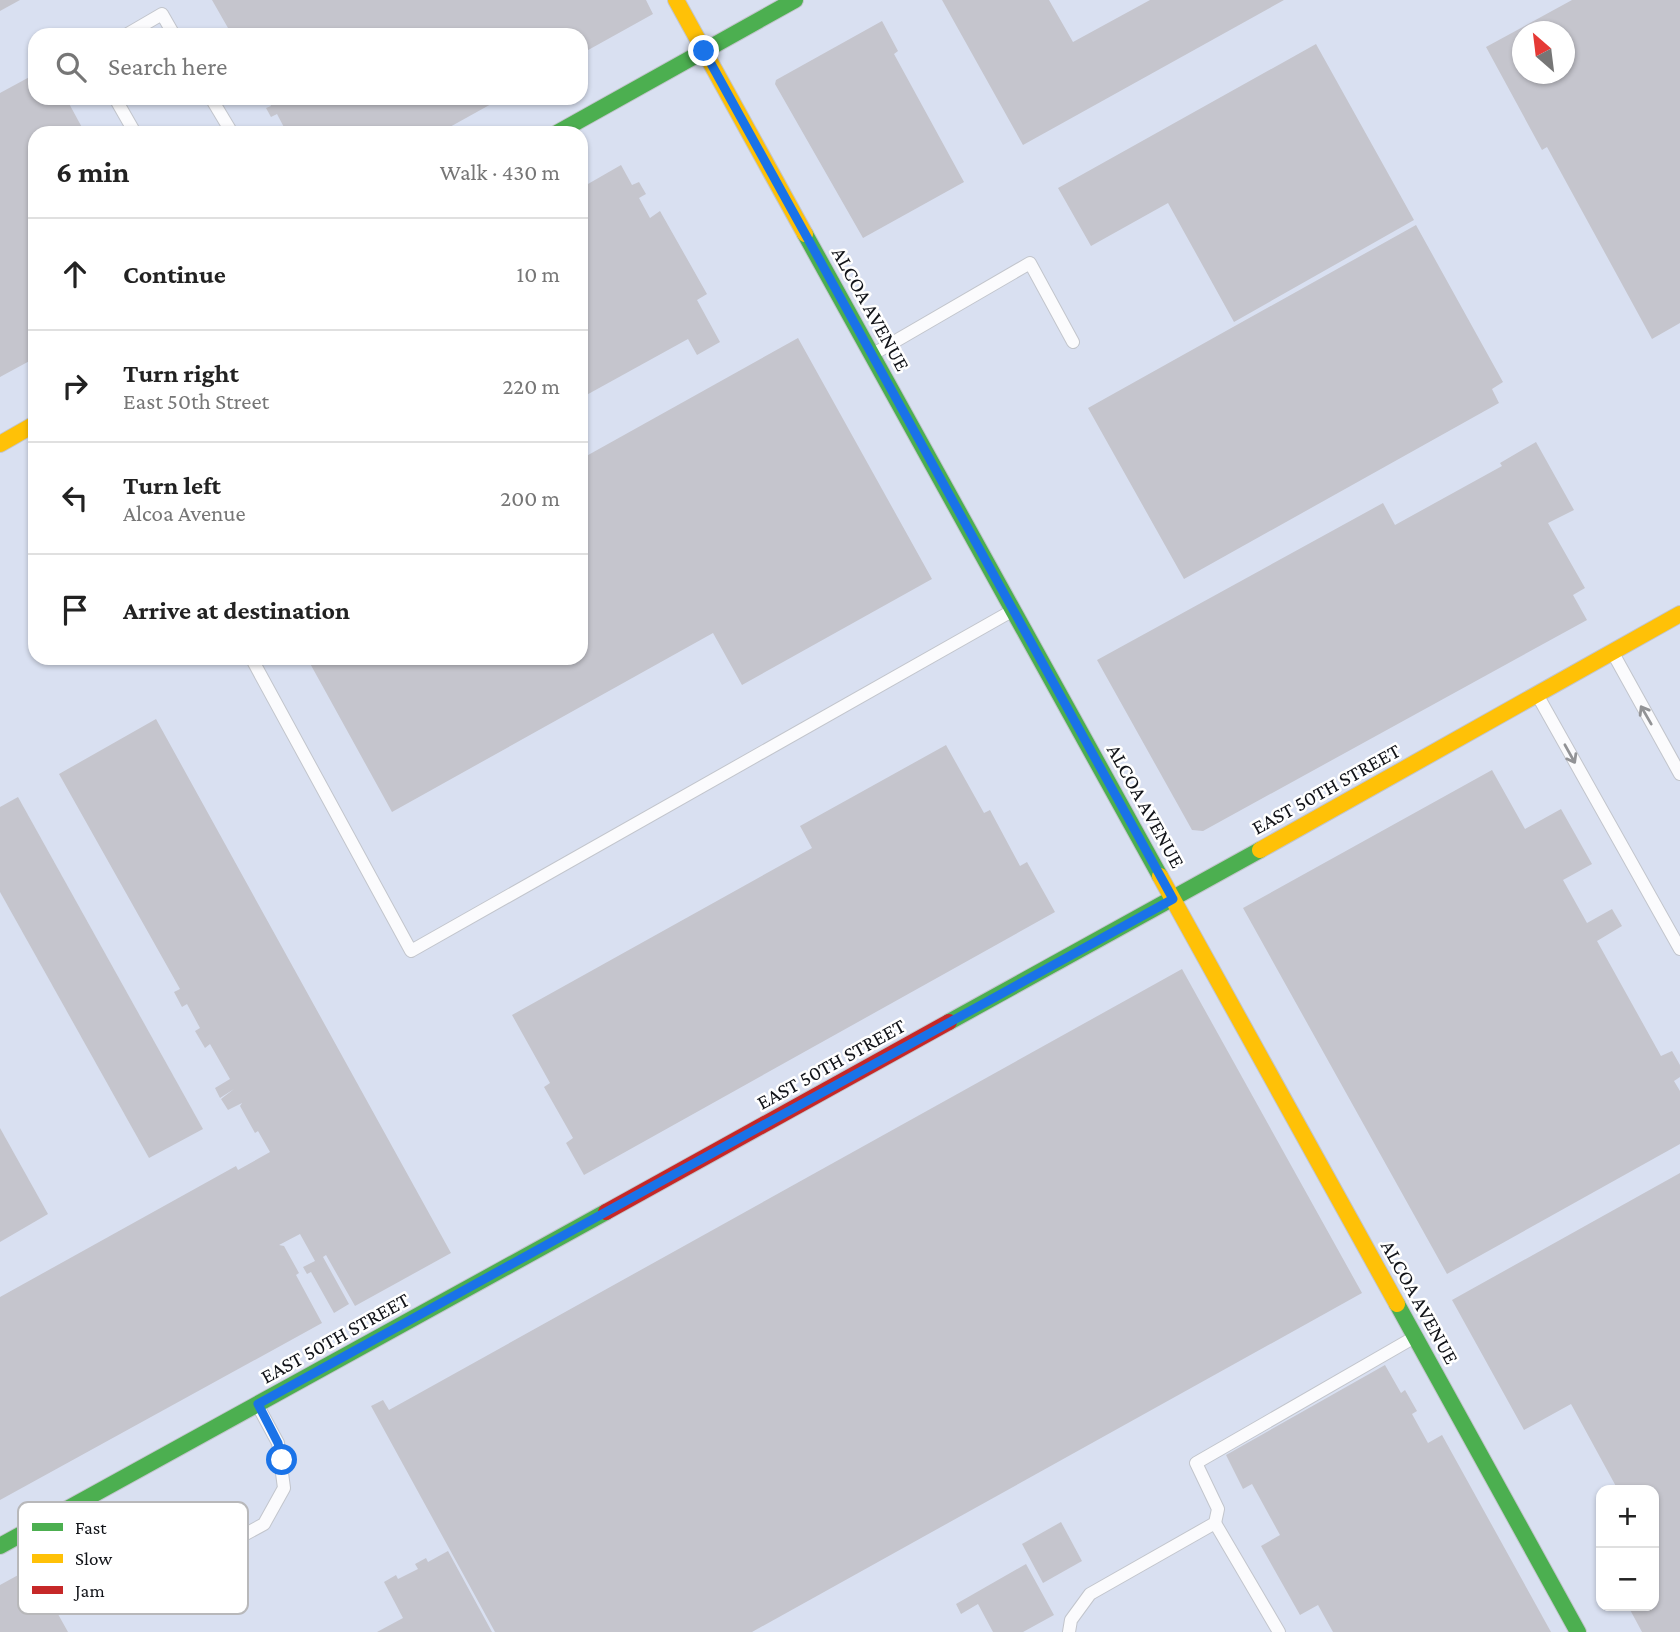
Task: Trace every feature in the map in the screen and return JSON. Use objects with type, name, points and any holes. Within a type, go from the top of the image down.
[{"type":"street","name":"ALCOA AVENUE","points":[[676,0],[1578,1632]]},
{"type":"street","points":[[569,126],[795,0]]},
{"type":"street","points":[[0,444],[28,428]]},
{"type":"street","name":"EAST 50TH STREET","points":[[80,1502],[1173,899],[1680,614]]},
{"type":"street","name":"EAST 50TH STREET","points":[[0,1546],[18,1536]]},
{"type":"lane","points":[[138,28],[163,14],[170,28]]},
{"type":"lane","points":[[119,105],[131,126]]},
{"type":"lane","points":[[215,105],[228,126]]},
{"type":"lane","points":[[872,355],[1030,263],[1073,342]]},
{"type":"lane","points":[[255,665],[411,951],[1014,610]]},
{"type":"lane","points":[[1613,652],[1680,774]]},
{"type":"lane","points":[[1537,695],[1680,949]]},
{"type":"lane","points":[[1279,1632],[1215,1523],[1218,1509],[1196,1463],[1415,1337]]},
{"type":"lane","points":[[248,1533],[264,1524],[284,1488],[278,1443],[258,1404]]},
{"type":"lane","points":[[1069,1632],[1071,1620],[1090,1594],[1215,1523]]},
{"type":"shaded area","points":[[0,0],[1680,0],[1680,1632],[0,1632]]},
{"type":"building","points":[[0,0],[20,0],[0,11]]},
{"type":"building","points":[[212,0],[646,0],[653,14],[588,50],[588,28],[228,28]]},
{"type":"building","points":[[942,0],[1049,0],[1073,42],[1150,0],[1284,0],[1023,145]]},
{"type":"building","points":[[1572,0],[1680,0],[1680,323],[1652,339],[1547,147],[1542,150],[1486,47],[1512,33],[1512,84],[1575,84],[1575,21],[1534,21]]},
{"type":"building","points":[[882,21],[898,51],[894,54],[964,182],[863,238],[775,84],[776,80]]},
{"type":"building","points":[[1316,44],[1414,220],[1234,322],[1168,203],[1091,246],[1058,188]]},
{"type":"building","points":[[28,78],[28,105],[70,105],[81,126],[28,126],[28,362],[0,377],[0,93]]},
{"type":"building","points":[[489,105],[452,126],[283,126],[277,114],[271,117],[266,108]]},
{"type":"building","points":[[621,165],[632,185],[639,182],[646,194],[639,198],[650,218],[660,211],[707,294],[697,300],[720,342],[697,355],[688,339],[588,394],[588,184]]},
{"type":"building","points":[[1416,225],[1503,382],[1492,389],[1499,403],[1184,579],[1088,408]]},
{"type":"building","points":[[798,338],[932,579],[742,685],[713,633],[392,812],[311,665],[588,665],[588,455]]},
{"type":"building","points":[[1536,442],[1574,510],[1548,523],[1585,588],[1573,595],[1587,620],[1203,831],[1192,830],[1097,660],[1383,503],[1395,525],[1502,466],[1500,463]]},
{"type":"building","points":[[156,719],[451,1253],[355,1306],[326,1255],[323,1257],[349,1304],[334,1313],[311,1272],[307,1274],[303,1267],[315,1261],[300,1234],[279,1245],[284,1246],[299,1273],[296,1275],[322,1323],[0,1500],[0,1297],[236,1166],[238,1170],[270,1152],[258,1131],[255,1133],[240,1106],[242,1103],[228,1110],[221,1099],[234,1089],[220,1098],[215,1088],[230,1079],[210,1044],[205,1048],[195,1031],[200,1028],[187,1004],[182,1007],[174,992],[180,989],[59,774]]},
{"type":"building","points":[[946,745],[984,813],[990,810],[1020,866],[1027,862],[1055,912],[584,1175],[566,1143],[573,1138],[544,1087],[550,1083],[512,1015],[812,848],[800,826]]},
{"type":"building","points":[[1492,770],[1525,829],[1561,809],[1592,864],[1563,880],[1587,923],[1612,909],[1622,926],[1597,941],[1661,1056],[1672,1051],[1680,1065],[1680,1077],[1674,1081],[1680,1091],[1680,1144],[1447,1274],[1243,908]]},
{"type":"building","points":[[18,797],[203,1129],[149,1158],[0,892],[0,807]]},
{"type":"building","points":[[1182,969],[1362,1293],[752,1632],[495,1632],[371,1406],[383,1400],[389,1410]]},
{"type":"building","points":[[0,1128],[48,1214],[0,1242]]},
{"type":"building","points":[[1680,1173],[1680,1632],[1642,1632],[1631,1611],[1659,1611],[1659,1485],[1615,1485],[1571,1404],[1524,1430],[1452,1300]]},
{"type":"building","points":[[1385,1365],[1401,1393],[1405,1390],[1417,1411],[1412,1414],[1428,1443],[1442,1435],[1551,1632],[1333,1632],[1318,1605],[1300,1615],[1261,1546],[1280,1535],[1252,1484],[1243,1489],[1226,1455]]},
{"type":"building","points":[[1061,1522],[1082,1561],[1043,1583],[1022,1544]]},
{"type":"building","points":[[448,1551],[492,1632],[377,1632],[403,1618],[384,1582],[396,1575],[398,1579],[418,1569],[415,1564],[426,1558],[428,1562]]},
{"type":"building","points":[[1026,1564],[1054,1615],[1023,1632],[993,1632],[978,1604],[961,1614],[956,1604]]},
{"type":"building","points":[[18,1575],[18,1614],[58,1614],[68,1632],[0,1632],[0,1585]]},
{"type":"traffic: fast","points":[[570,126],[795,0]]},
{"type":"traffic: fast","points":[[805,234],[1160,876]]},
{"type":"traffic: fast","points":[[949,1022],[1260,850]]},
{"type":"traffic: fast","points":[[80,1502],[606,1212]]},
{"type":"traffic: fast","points":[[1397,1304],[1578,1632]]},
{"type":"traffic: fast","points":[[0,1546],[18,1536]]},
{"type":"traffic: slow","points":[[676,0],[805,234]]},
{"type":"traffic: slow","points":[[0,444],[28,428]]},
{"type":"traffic: slow","points":[[1260,850],[1680,614]]},
{"type":"traffic: slow","points":[[1160,876],[1397,1304]]},
{"type":"traffic: jam","points":[[606,1212],[949,1022]]},
{"type":"route","points":[[282,1460],[278,1443],[258,1404],[1173,899],[704,51]]}]
